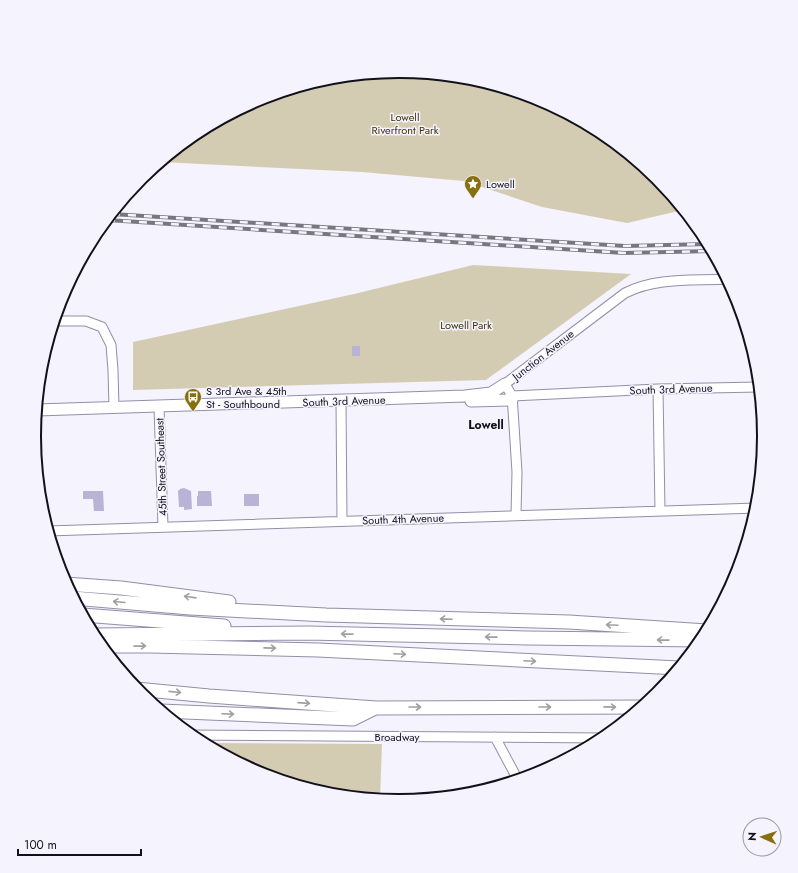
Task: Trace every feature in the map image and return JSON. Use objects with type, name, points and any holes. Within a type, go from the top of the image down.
[{"type":"highway","points":[[73,584],[122,588],[326,615]]},
{"type":"highway","points":[[80,599],[190,608],[326,615],[568,622],[700,631]]},
{"type":"highway","points":[[89,616],[308,633]]},
{"type":"highway","points":[[101,635],[308,633],[693,640]]},
{"type":"highway","points":[[109,646],[318,650],[672,668]]},
{"type":"highway","points":[[146,690],[376,708],[634,707]]},
{"type":"highway","points":[[169,711],[353,719],[376,708]]},
{"type":"main road","name":"South 3rd Avenue","points":[[42,410],[465,396],[491,393],[505,384]]},
{"type":"main road","points":[[424,398],[466,402],[512,398]]},
{"type":"street","name":"Junction Avenue","points":[[505,384],[581,325],[625,293],[637,287],[654,282],[721,279]]},
{"type":"street","points":[[60,321],[86,321],[102,327],[111,345],[114,408]]},
{"type":"street","points":[[505,384],[512,398],[516,472],[516,515]]},
{"type":"street","name":"South 3rd Avenue","points":[[512,398],[658,389],[753,386]]},
{"type":"street","points":[[658,389],[660,511]]},
{"type":"street","points":[[341,401],[342,521]]},
{"type":"street","name":"45th Street Southeast","points":[[158,407],[163,527]]},
{"type":"street","name":"South 4th Avenue","points":[[54,531],[750,508]]},
{"type":"street","name":"Broadway","points":[[200,734],[592,738]]},
{"type":"street","points":[[495,737],[516,775]]},
{"type":"green space","name":"Lowell Riverfront Park","points":[[399,78],[422,79],[469,85],[492,91],[514,97],[557,115],[578,126],[617,152],[652,183],[677,211],[627,223],[542,207],[464,181],[362,172],[169,162],[181,152],[220,126],[241,115],[284,97],[329,85],[352,82]]},
{"type":"green space","name":"Lowell Park","points":[[473,265],[631,274],[486,380],[133,390],[133,342],[354,294]]},
{"type":"green space","points":[[214,743],[382,744],[380,794],[376,794],[329,788],[284,776],[241,758]]},
{"type":"building","points":[[352,346],[360,346],[360,356],[352,356]]},
{"type":"building","points":[[184,488],[191,491],[192,509],[184,510],[184,507],[179,507],[178,491]]},
{"type":"building","points":[[83,491],[103,491],[104,511],[94,511],[93,499],[83,499]]},
{"type":"building","points":[[198,491],[211,491],[212,506],[197,506]]},
{"type":"building","points":[[244,494],[259,494],[259,506],[244,506]]},
{"type":"railway","points":[[119,214],[625,246],[701,244]]},
{"type":"railway","points":[[114,220],[624,253],[705,251]]},
{"type":"place","name":"Lowell","points":[[473,199]]},
{"type":"place","name":"S 3rd Ave & 45th St - Southbound","points":[[193,412]]},
{"type":"district","name":"Lowell","points":[[486,425]]}]
